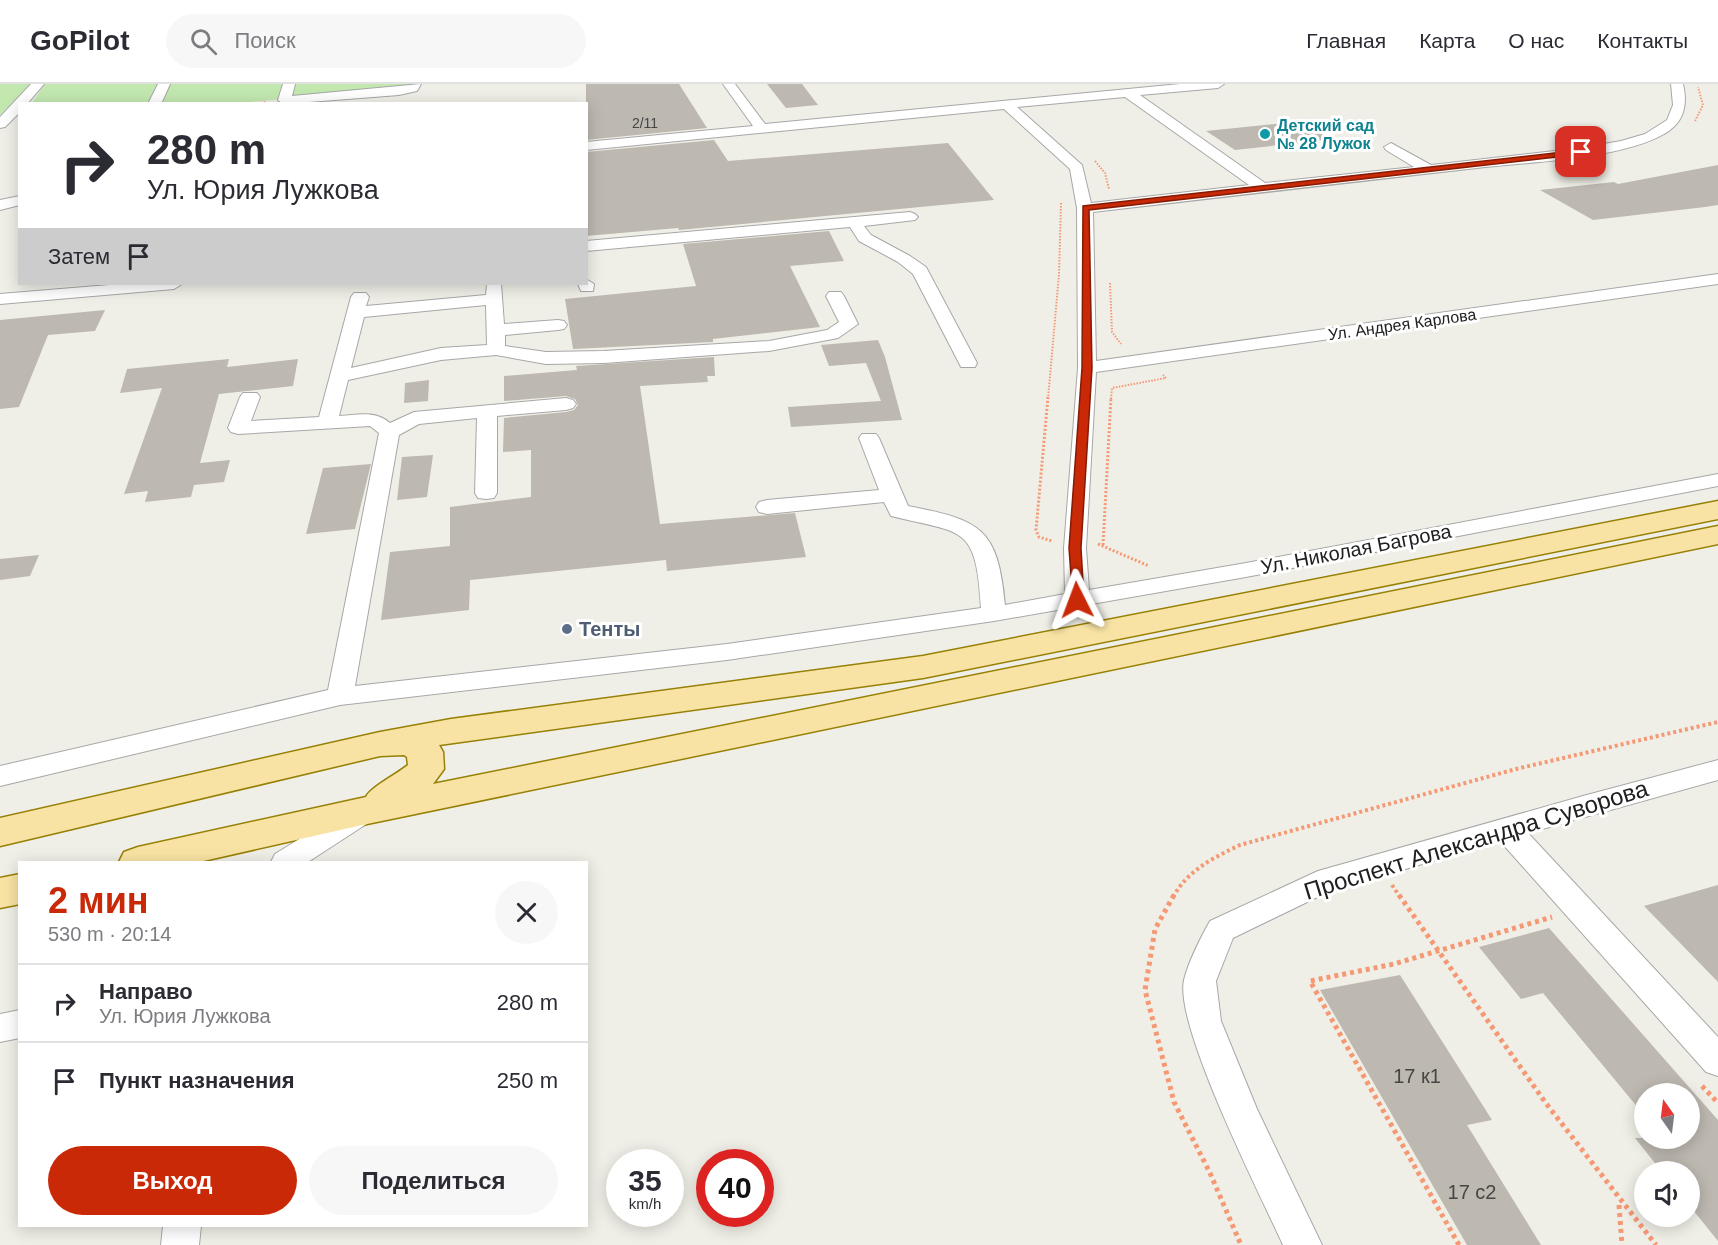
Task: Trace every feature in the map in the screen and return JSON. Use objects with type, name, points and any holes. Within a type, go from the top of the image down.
[{"type":"main road","points":[[0,832],[380,744],[546,716],[807,684],[923,667],[1718,510]]},
{"type":"main road","points":[[142,861],[367,810],[721,740],[1718,535]]},
{"type":"main road","points":[[367,810],[407,786],[426,769],[425,752],[411,743],[380,744]]},
{"type":"main road","points":[[0,893],[18,889]]},
{"type":"street","points":[[22,102],[38,84]]},
{"type":"street","points":[[155,102],[164,84]]},
{"type":"street","points":[[289,84],[284,100],[399,91],[413,88],[415,84]]},
{"type":"street","points":[[729,84],[762,129]]},
{"type":"street","points":[[588,146],[1218,84]]},
{"type":"street","points":[[1085,208],[1581,152],[1648,138],[1668,125],[1678,112],[1680,95],[1677,84]]},
{"type":"street","points":[[1128,93],[1262,188]]},
{"type":"street","points":[[0,103],[18,103]]},
{"type":"street","points":[[1007,105],[1077,168],[1085,208],[1087,368],[1075,548],[1077,600]]},
{"type":"street","points":[[0,124],[18,106]]},
{"type":"street","points":[[1391,147],[1430,170]]},
{"type":"street","points":[[0,205],[18,200]]},
{"type":"street","points":[[588,246],[910,217]]},
{"type":"street","points":[[854,222],[865,238],[904,259],[920,271],[968,363]]},
{"type":"street","name":"Ул. Андрея Карлова","points":[[1087,368],[1718,279]]},
{"type":"street","points":[[0,299],[162,285]]},
{"type":"street","points":[[327,423],[358,305],[494,292],[496,350]]},
{"type":"street","points":[[340,376],[441,354],[496,350],[546,358],[604,357],[769,346],[832,334],[849,324],[835,296]]},
{"type":"street","points":[[496,330],[558,325]]},
{"type":"street","points":[[250,397],[238,428],[327,423],[382,426],[414,418],[566,404]]},
{"type":"street","points":[[486,493],[488,411]]},
{"type":"street","points":[[340,696],[382,426]]},
{"type":"street","points":[[869,438],[899,511],[956,523],[978,538],[990,569],[994,614]]},
{"type":"street","name":"Ул. Николая Багрова","points":[[0,776],[340,696],[727,652],[994,614],[1246,570],[1718,480]]},
{"type":"street","points":[[767,507],[892,495]]},
{"type":"street","name":"Проспект Александра Суворова","points":[[1303,1245],[1241,1113],[1204,1021],[1200,981],[1221,930],[1318,882],[1718,770]]},
{"type":"street","points":[[288,861],[367,810]]},
{"type":"street","points":[[1506,828],[1706,1069]]},
{"type":"street","points":[[0,1028],[18,1024]]},
{"type":"street","points":[[180,1245],[182,1227]]},
{"type":"path","points":[[1378,865],[1545,1102],[1656,1245]]},
{"type":"path","points":[[1459,1245],[1310,981],[1394,964],[1553,917],[1561,926]]},
{"type":"path","points":[[1706,1069],[1718,1103]]},
{"type":"path","points":[[1619,1205],[1622,1245]]},
{"type":"green space","points":[[0,84],[30,84],[0,115]]},
{"type":"green space","points":[[45,84],[411,84],[409,87],[385,91],[248,102],[32,102]]},
{"type":"building","points":[[586,84],[679,84],[707,128],[588,140],[588,102],[586,102]]},
{"type":"building","points":[[767,84],[802,84],[818,105],[786,108]]},
{"type":"building","name":"Детский сад № 28 Лужок","points":[[1303,121],[1334,139],[1235,150],[1206,131]]},
{"type":"building","points":[[714,140],[728,161],[948,143],[994,200],[679,230],[678,228],[588,236],[588,152]]},
{"type":"building","points":[[1718,165],[1718,205],[1705,207],[1593,220],[1540,190],[1614,182],[1618,184]]},
{"type":"building","points":[[829,231],[844,261],[790,266],[820,327],[713,339],[713,342],[573,349],[565,299],[696,286],[683,244]]},
{"type":"building","points":[[105,310],[95,331],[48,335],[19,407],[0,409],[0,320]]},
{"type":"building","points":[[878,340],[885,357],[902,420],[791,427],[788,407],[881,401],[866,363],[829,366],[821,345]]},
{"type":"building","points":[[714,357],[715,376],[707,376],[708,382],[640,386],[660,524],[795,513],[806,557],[667,571],[666,560],[470,580],[469,610],[381,620],[390,552],[450,546],[450,507],[531,497],[531,450],[503,452],[504,418],[566,412],[574,410],[578,405],[575,399],[566,396],[504,401],[504,376],[577,370],[576,366]]},
{"type":"building","points":[[229,359],[227,367],[298,359],[293,386],[219,394],[200,463],[230,460],[224,482],[194,485],[191,497],[145,502],[148,491],[124,494],[162,388],[120,393],[127,369]]},
{"type":"building","points":[[429,380],[428,401],[404,403],[405,383]]},
{"type":"building","points":[[433,455],[427,497],[397,500],[402,457]]},
{"type":"building","points":[[371,464],[355,529],[306,534],[323,468]]},
{"type":"building","points":[[39,555],[30,576],[0,580],[0,559]]},
{"type":"building","points":[[1718,885],[1718,982],[1644,906]]},
{"type":"building","points":[[1549,928],[1685,1083],[1634,1083],[1634,1103],[1543,993],[1521,999],[1479,947]]},
{"type":"building","points":[[1400,975],[1492,1120],[1467,1125],[1541,1245],[1467,1245],[1320,990]]},
{"type":"building","points":[[1700,1100],[1718,1120],[1718,1241],[1700,1219],[1700,1161],[1653,1161],[1644,1149],[1700,1149]]},
{"type":"place","name":"Детский сад № 28 Лужок","points":[[1265,134]]},
{"type":"place","name":"Тенты","points":[[567,629]]},
{"type":"route","points":[[1077,600],[1075,548],[1087,368],[1085,208],[1581,152]]}]
